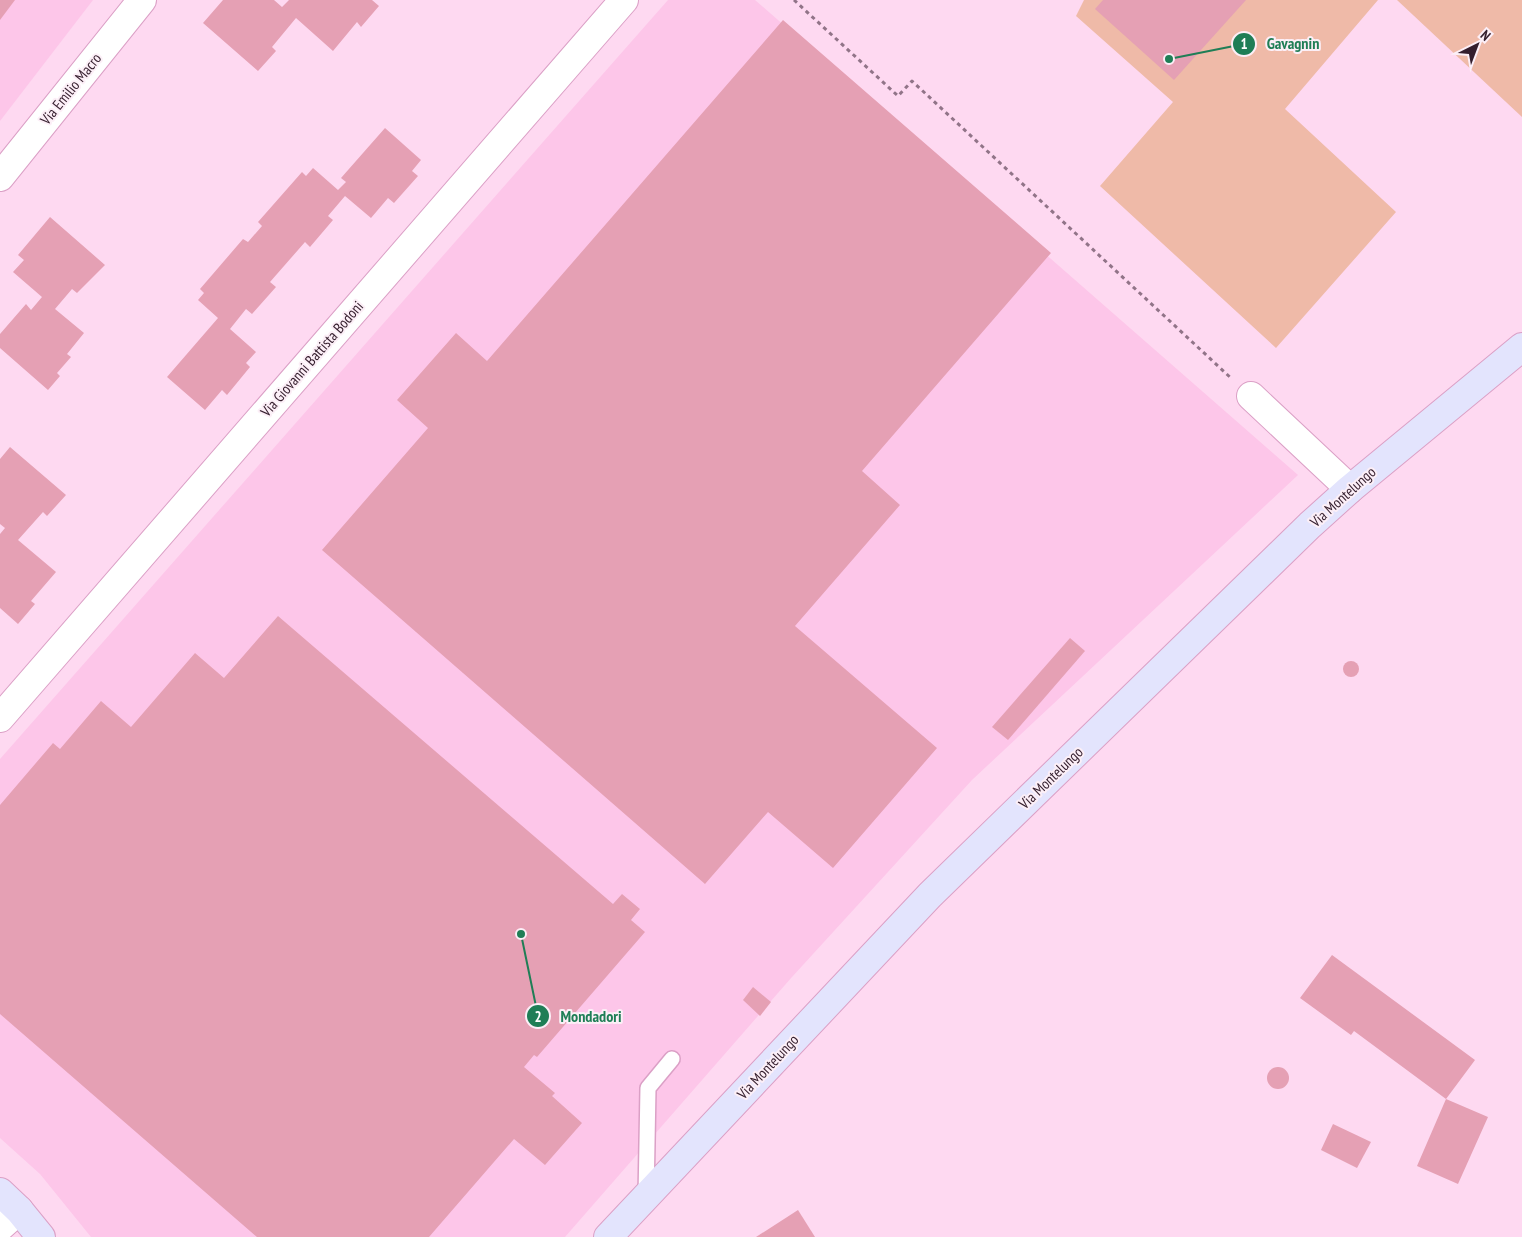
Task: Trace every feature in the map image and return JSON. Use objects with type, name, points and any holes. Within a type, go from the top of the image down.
[{"type":"street","name":"Via Emilio Macro","points":[[0,177],[142,0]]},
{"type":"street","name":"Via Giovanni Battista Bodoni","points":[[0,718],[624,0]]},
{"type":"street","name":"Via Montelungo","points":[[608,1237],[930,895],[1350,488],[1522,347]]},
{"type":"street","points":[[1251,396],[1350,488]]},
{"type":"street","points":[[6,1210],[41,1237]]},
{"type":"lane","points":[[646,1197],[648,1088],[672,1059]]},
{"type":"path","points":[[794,0],[898,96],[912,81],[1251,396]]},
{"type":"shaded area","points":[[0,0],[93,0],[0,121]]},
{"type":"shaded area","points":[[668,0],[755,0],[1298,475],[972,780],[792,977],[565,1237],[91,1237],[40,1174],[0,1138],[0,759]]},
{"type":"shaded area","points":[[1084,0],[1378,0],[1285,109],[1396,212],[1276,348],[1100,186],[1173,102],[1076,16]]},
{"type":"shaded area","points":[[1397,0],[1522,0],[1522,117]]},
{"type":"building","points":[[0,0],[15,0],[0,20]]},
{"type":"building","points":[[223,0],[274,0],[282,7],[289,0],[372,0],[379,6],[361,27],[357,22],[333,51],[296,18],[272,47],[276,51],[258,71],[203,23]]},
{"type":"building","points":[[1103,0],[1246,0],[1174,80],[1095,9]]},
{"type":"building","points":[[783,20],[1051,253],[862,471],[900,505],[795,626],[937,748],[833,868],[768,812],[705,884],[322,550],[428,428],[397,400],[456,333],[487,361]]},
{"type":"building","points":[[385,128],[421,160],[412,171],[418,176],[394,203],[388,198],[371,218],[345,196],[328,216],[333,220],[310,247],[305,242],[270,282],[276,287],[252,314],[246,309],[230,329],[256,352],[246,363],[250,367],[227,395],[222,390],[205,410],[167,377],[218,318],[198,300],[204,293],[200,289],[243,239],[248,242],[262,226],[258,222],[302,172],[306,176],[313,168],[338,190],[346,182],[341,178]]},
{"type":"building","points":[[50,217],[105,265],[77,293],[72,289],[55,309],[84,333],[67,354],[71,357],[57,373],[60,376],[48,390],[0,348],[0,334],[26,304],[31,310],[42,297],[13,272],[24,260],[18,255]]},
{"type":"building","points":[[10,447],[66,495],[47,516],[43,512],[18,540],[56,572],[31,601],[35,604],[18,624],[0,608],[0,534],[5,528],[0,524],[0,459]]},
{"type":"building","points":[[278,616],[613,904],[622,894],[640,909],[631,920],[645,932],[537,1057],[534,1055],[524,1067],[555,1093],[552,1096],[582,1123],[545,1165],[514,1139],[429,1237],[257,1237],[0,1014],[0,805],[53,743],[60,749],[101,701],[131,727],[195,653],[224,678]]},
{"type":"building","points":[[1070,638],[1085,651],[1008,740],[992,727]]},
{"type":"building","points":[[1351,661],[1359,669],[1351,677],[1343,669]]},
{"type":"building","points":[[1332,955],[1475,1060],[1446,1099],[1354,1031],[1351,1035],[1300,998]]},
{"type":"building","points":[[753,987],[771,1002],[760,1016],[743,1000]]},
{"type":"building","points":[[1278,1067],[1286,1070],[1289,1078],[1286,1086],[1278,1089],[1270,1086],[1267,1078],[1270,1070]]},
{"type":"building","points":[[1446,1099],[1488,1117],[1458,1184],[1417,1166]]},
{"type":"building","points":[[1333,1124],[1371,1142],[1357,1168],[1321,1150]]},
{"type":"building","points":[[798,1210],[815,1237],[756,1237]]},
{"type":"place","name":"Gavagnin","points":[[1169,59]]},
{"type":"place","name":"Mondadori","points":[[521,934]]}]
